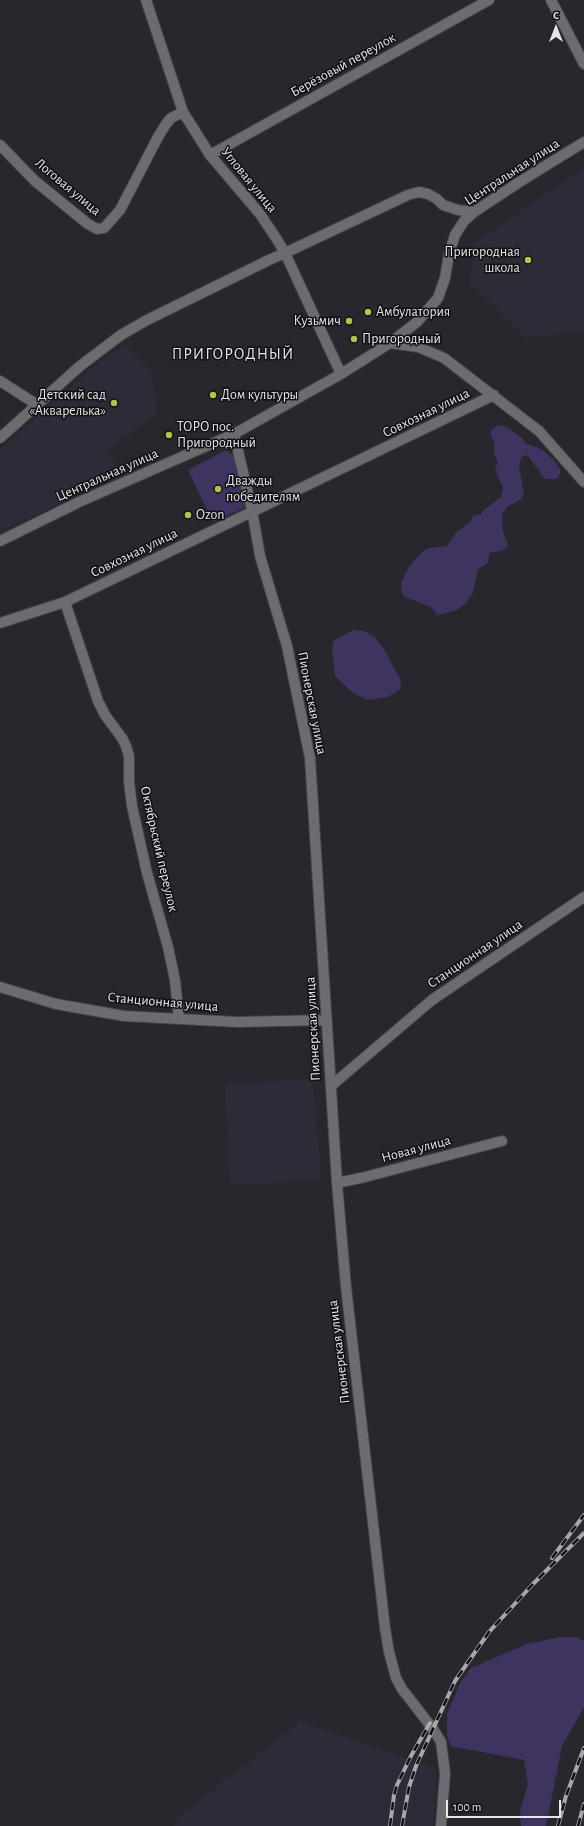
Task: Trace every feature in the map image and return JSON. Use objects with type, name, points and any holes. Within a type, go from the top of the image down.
[{"type":"street","name":"Угловая улица","points":[[146,0],[183,112],[210,155],[260,214],[286,253],[341,374]]},
{"type":"street","name":"Берёзовый переулок","points":[[210,155],[489,0]]},
{"type":"street","points":[[551,0],[584,64]]},
{"type":"street","name":"Логовая улица","points":[[0,145],[35,181],[97,230],[104,228],[120,210],[166,124],[171,118],[183,112]]},
{"type":"street","name":"Центральная улица","points":[[0,541],[79,502],[234,434],[341,374],[390,343],[417,322],[438,298],[445,278],[449,254],[455,235],[464,221],[474,212],[584,142]]},
{"type":"street","name":"Центральная улица","points":[[0,438],[80,366],[121,335],[235,276],[408,195],[419,192],[428,194],[437,199],[443,205],[458,210],[474,212]]},
{"type":"street","points":[[390,343],[418,347],[436,354],[451,363],[542,435],[584,482]]},
{"type":"street","points":[[0,381],[36,404]]},
{"type":"street","name":"Совхозная улица","points":[[0,623],[65,602],[252,510],[494,396]]},
{"type":"street","name":"Пионерская улица","points":[[234,434],[252,510],[260,556],[287,646],[310,758],[337,1183],[346,1288],[385,1628],[389,1652],[396,1678],[402,1689],[433,1729],[440,1742],[445,1773],[441,1826]]},
{"type":"street","name":"Октябрьский переулок","points":[[65,602],[98,702],[104,715],[122,738],[129,756],[129,782],[132,806],[147,873],[168,948],[175,980],[179,1019]]},
{"type":"street","name":"Станционная улица","points":[[331,1086],[432,1000],[584,897]]},
{"type":"street","name":"Станционная улица","points":[[0,987],[56,1004],[124,1016],[237,1022],[327,1020]]},
{"type":"street","name":"Новая улица","points":[[337,1183],[502,1141]]},
{"type":"shaded area","name":"Пригородная школа","points":[[584,168],[584,331],[526,338],[471,285],[473,244]]},
{"type":"shaded area","points":[[125,344],[152,372],[158,413],[107,450],[122,473],[0,532],[0,449],[88,372]]},
{"type":"shaded area","points":[[498,425],[506,427],[522,438],[525,443],[541,449],[554,460],[560,469],[560,473],[558,478],[545,479],[528,456],[525,455],[521,458],[519,467],[524,494],[521,499],[507,507],[502,515],[503,532],[508,544],[506,548],[502,551],[492,552],[489,554],[488,563],[478,569],[472,595],[465,604],[457,610],[437,615],[431,607],[405,597],[402,594],[401,583],[410,565],[422,552],[428,548],[447,546],[456,533],[472,520],[473,516],[481,514],[501,497],[503,487],[495,468],[498,463],[494,453],[494,441],[491,436],[491,430]]},
{"type":"shaded area","points":[[226,450],[233,455],[245,498],[244,508],[213,522],[188,470]]},
{"type":"shaded area","points":[[353,630],[364,631],[375,637],[384,649],[401,681],[400,689],[388,697],[367,700],[352,692],[335,676],[332,648],[334,640]]},
{"type":"shaded area","points":[[313,1079],[321,1180],[230,1185],[225,1085]]},
{"type":"shaded area","points":[[560,1637],[577,1637],[584,1641],[584,1707],[562,1746],[546,1826],[521,1826],[520,1812],[528,1784],[524,1760],[451,1746],[447,1736],[447,1714],[461,1681],[471,1668],[527,1644]]},
{"type":"shaded area","points":[[300,1721],[437,1769],[433,1826],[173,1826],[184,1813]]},
{"type":"railway","points":[[552,1558],[584,1515]]},
{"type":"railway","points":[[402,1826],[409,1787],[416,1766],[455,1681],[489,1632],[533,1584],[584,1533]]},
{"type":"railway","points":[[390,1826],[394,1795],[397,1785],[411,1756],[430,1723]]},
{"type":"railway","points":[[558,1826],[566,1796],[584,1748]]},
{"type":"railway","points":[[578,1826],[584,1804]]},
{"type":"place","name":"Пригородная школа","points":[[528,260]]},
{"type":"place","name":"Амбулатория","points":[[368,312]]},
{"type":"place","name":"Кузьмич","points":[[349,321]]},
{"type":"place","name":"Пригородный","points":[[354,339]]},
{"type":"place","name":"Дом культуры","points":[[213,395]]},
{"type":"place","name":"Детский сад «Акварелька»","points":[[114,403]]},
{"type":"place","name":"ТОРО пос. Пригородный","points":[[169,435]]},
{"type":"place","name":"Дважды победителям","points":[[218,489]]},
{"type":"place","name":"Ozon","points":[[188,515]]},
{"type":"district","name":"ПРИГОРОДНЫЙ","points":[[233,354]]}]
